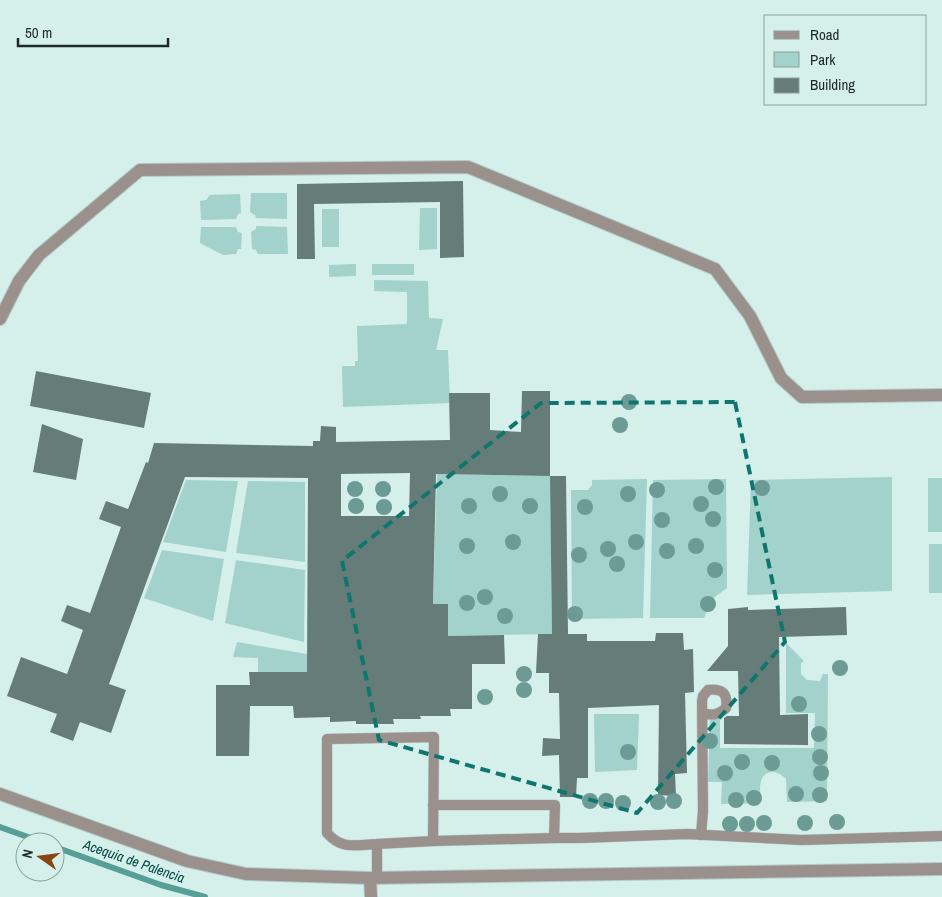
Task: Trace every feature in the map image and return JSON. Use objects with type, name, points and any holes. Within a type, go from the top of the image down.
[{"type":"street","points":[[0,319],[19,282],[40,255],[140,170],[468,167],[715,269],[750,316],[781,378],[802,396],[942,395]]},
{"type":"street","points":[[0,794],[187,861],[246,874],[374,878],[942,869]]},
{"type":"street","points":[[371,896],[374,878]]},
{"type":"lane","points":[[701,835],[703,811],[703,713]]},
{"type":"lane","points":[[433,841],[434,737],[327,739],[327,833],[334,842],[343,845],[701,835],[802,840],[942,836]]},
{"type":"lane","points":[[433,806],[555,805],[554,838]]},
{"type":"lane","points":[[374,878],[376,844]]},
{"type":"highlighted area","points":[[735,402],[785,642],[637,813],[379,740],[342,561],[541,403]]},
{"type":"green space","points":[[251,193],[287,193],[287,219],[256,218],[250,212]]},
{"type":"green space","points":[[240,194],[241,213],[238,214],[236,219],[201,220],[200,201],[206,200],[210,195]]},
{"type":"green space","points":[[420,208],[437,208],[437,249],[419,250]]},
{"type":"green space","points":[[322,209],[339,209],[339,247],[322,247]]},
{"type":"green space","points":[[256,226],[287,227],[288,254],[258,254],[256,250],[252,249],[251,232],[256,229]]},
{"type":"green space","points":[[201,227],[236,227],[238,232],[242,233],[241,249],[238,249],[236,254],[223,255],[200,243]]},
{"type":"green space","points":[[356,264],[356,276],[329,277],[329,265]]},
{"type":"green space","points":[[372,264],[414,264],[414,275],[372,275]]},
{"type":"green space","points":[[374,280],[428,281],[429,318],[443,319],[436,350],[448,350],[450,403],[343,407],[342,366],[355,366],[355,361],[358,361],[357,326],[407,324],[407,292],[374,291]]},
{"type":"green space","points":[[437,474],[550,476],[552,634],[448,636],[448,604],[433,604]]},
{"type":"green space","points":[[892,477],[892,591],[747,595],[751,480]]},
{"type":"green space","points":[[928,478],[942,478],[942,532],[928,532]]},
{"type":"green space","points":[[647,479],[643,618],[572,619],[571,490],[588,490],[592,485],[592,480]]},
{"type":"green space","points":[[726,479],[727,588],[712,599],[704,618],[650,618],[653,480]]},
{"type":"green space","points":[[186,480],[238,481],[226,552],[163,542]]},
{"type":"green space","points":[[248,481],[305,482],[305,562],[236,553]]},
{"type":"green space","points":[[929,544],[942,544],[942,593],[929,593]]},
{"type":"green space","points":[[162,550],[224,559],[213,621],[144,598]]},
{"type":"green space","points":[[236,560],[305,570],[304,642],[225,623]]},
{"type":"green space","points":[[237,642],[307,654],[307,672],[258,672],[258,658],[233,657]]},
{"type":"green space","points":[[786,643],[804,661],[801,663],[801,674],[807,680],[820,681],[823,674],[828,674],[827,801],[787,802],[786,779],[780,774],[772,772],[764,776],[760,784],[761,803],[721,804],[722,782],[708,782],[710,719],[720,718],[720,748],[814,748],[815,713],[786,713]]},
{"type":"green space","points":[[594,714],[639,714],[637,770],[595,772]]},
{"type":"building","points":[[463,181],[464,257],[440,258],[440,202],[314,204],[315,259],[297,259],[297,184]]},
{"type":"building","points":[[36,371],[151,393],[144,428],[30,406]]},
{"type":"building","points":[[522,391],[550,391],[550,476],[436,474],[433,604],[448,604],[448,636],[504,635],[505,664],[472,664],[472,709],[450,709],[451,716],[420,716],[421,719],[393,719],[394,724],[356,724],[356,721],[330,722],[330,717],[294,718],[293,706],[250,706],[249,756],[216,756],[216,685],[250,685],[249,672],[307,672],[308,478],[185,477],[109,684],[126,690],[111,733],[80,722],[73,741],[50,732],[57,714],[7,696],[21,657],[67,674],[83,630],[61,621],[67,605],[90,613],[121,527],[99,519],[106,501],[128,509],[146,462],[148,463],[154,443],[313,446],[313,441],[320,441],[321,426],[336,427],[336,442],[450,440],[449,393],[490,393],[490,430],[521,432]],"holes":[[[410,473],[409,516],[341,516],[341,474]]]},
{"type":"building","points":[[42,424],[83,439],[76,480],[33,472]]},
{"type":"building","points":[[550,476],[566,476],[568,634],[587,634],[587,641],[655,641],[656,633],[683,633],[684,650],[693,649],[694,692],[685,693],[687,773],[675,774],[676,796],[658,795],[659,705],[588,708],[588,778],[577,778],[576,797],[560,797],[559,755],[542,756],[543,738],[560,739],[559,693],[549,693],[549,673],[536,673],[538,634],[552,634]]},
{"type":"building","points":[[748,607],[748,610],[846,607],[847,635],[779,637],[780,715],[808,714],[808,745],[724,744],[724,718],[727,716],[739,716],[738,671],[707,671],[728,646],[728,609]]},
{"type":"waterway","name":"Acequia de Palencia","points":[[0,827],[15,832]]},
{"type":"waterway","name":"Acequia de Palencia","points":[[65,851],[161,885],[205,897]]}]
